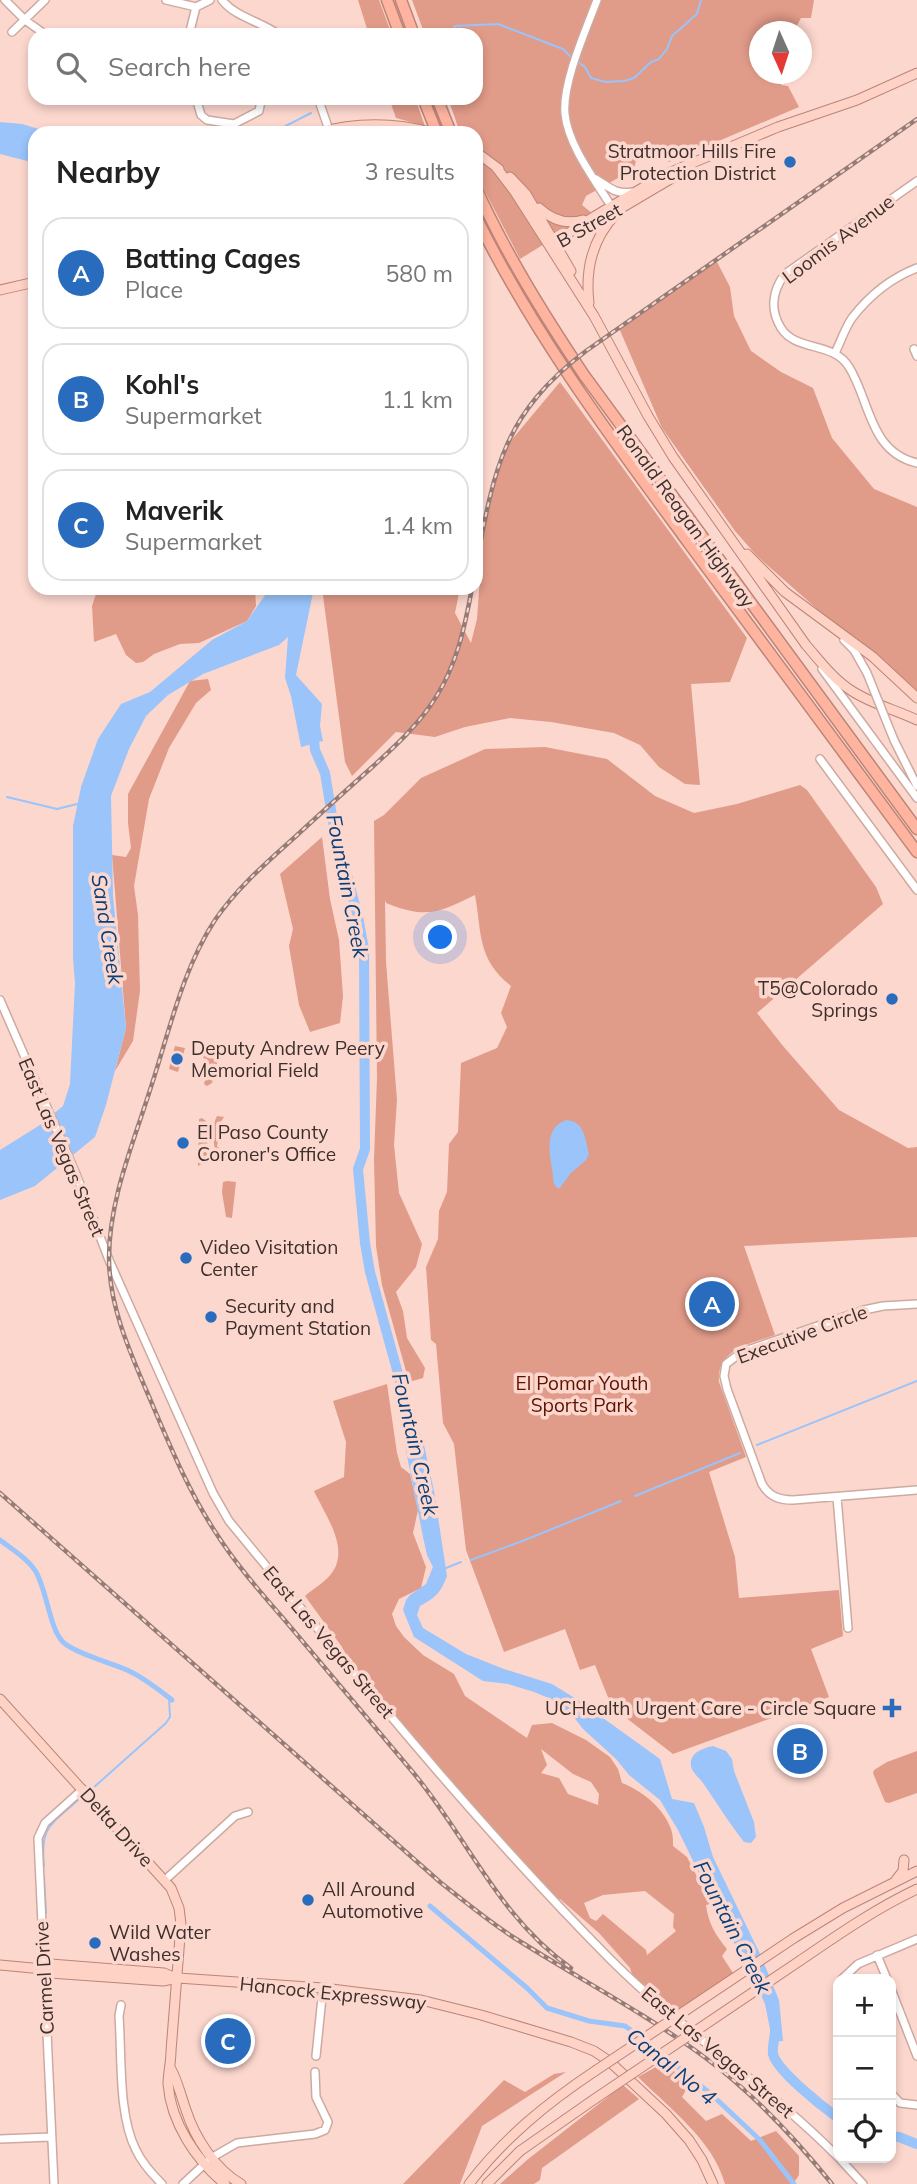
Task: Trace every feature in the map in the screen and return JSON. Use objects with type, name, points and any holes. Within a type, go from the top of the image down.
[{"type":"highway","points":[[387,0],[397,28]]},
{"type":"highway","points":[[401,0],[411,28]]},
{"type":"highway","points":[[426,105],[433,126]]},
{"type":"highway","points":[[440,105],[448,126]]},
{"type":"highway","name":"Ronald Reagan Highway","points":[[483,202],[539,306],[584,375],[917,829]]},
{"type":"highway","name":"Ronald Reagan Highway","points":[[483,231],[528,313],[590,407],[917,852]]},
{"type":"main road","name":"B Street","points":[[554,245],[594,216],[664,175],[778,127],[857,100],[917,74]]},
{"type":"main road","points":[[358,126],[389,126]]},
{"type":"main road","name":"B Street","points":[[554,245],[717,152]]},
{"type":"main road","points":[[483,157],[514,181],[541,211],[557,221],[573,223],[594,216]]},
{"type":"main road","points":[[496,167],[554,245],[589,303],[648,416],[673,457],[806,645],[827,670],[850,691],[917,720]]},
{"type":"main road","points":[[526,194],[585,306],[594,316]]},
{"type":"main road","points":[[589,303],[587,278],[593,248],[605,226],[625,205]]},
{"type":"main road","points":[[0,290],[28,284]]},
{"type":"main road","points":[[733,540],[770,579],[873,657],[917,698]]},
{"type":"main road","name":"Delta Drive","points":[[0,1699],[165,1880],[176,1899],[180,1916],[178,1978],[168,2082],[177,2120],[189,2144],[208,2161]]},
{"type":"main road","points":[[892,1882],[899,1878],[903,1871],[904,1860],[917,1869]]},
{"type":"main road","points":[[469,2184],[525,2123],[557,2097],[793,1938],[917,1869]]},
{"type":"main road","points":[[489,2182],[535,2139],[867,1915],[917,1889]]},
{"type":"main road","name":"Hancock Expressway","points":[[0,1965],[43,1969],[51,1964],[164,1973],[178,1978],[379,1994],[442,2005],[512,2024],[594,2051],[610,2061],[666,2114],[695,2150],[713,2184]]},
{"type":"main road","points":[[208,2161],[225,2184]]},
{"type":"main road","points":[[208,2161],[241,2184]]},
{"type":"street","points":[[5,0],[36,28]]},
{"type":"street","points":[[12,32],[45,0]]},
{"type":"street","points":[[166,0],[196,7],[210,0]]},
{"type":"street","points":[[222,0],[229,9],[270,28]]},
{"type":"street","points":[[597,0],[569,81],[565,115],[575,147],[611,206]]},
{"type":"street","points":[[191,28],[196,7]]},
{"type":"street","points":[[198,105],[201,115],[207,120],[234,124],[259,111],[259,105]]},
{"type":"street","points":[[320,105],[327,126]]},
{"type":"street","points":[[594,178],[614,192],[624,194],[636,191]]},
{"type":"street","name":"Loomis Avenue","points":[[835,352],[794,340],[785,334],[774,311],[773,302],[778,283],[785,274],[917,181]]},
{"type":"street","points":[[917,268],[883,286],[851,319],[835,352],[849,366],[880,438],[895,453],[917,463]]},
{"type":"street","points":[[817,617],[854,650],[867,673],[894,740],[917,786]]},
{"type":"street","points":[[806,645],[917,798]]},
{"type":"street","points":[[820,759],[917,890]]},
{"type":"street","name":"East Las Vegas Street","points":[[0,1000],[76,1174],[109,1260],[213,1493],[229,1521],[422,1753],[575,1923],[635,1983],[781,2103],[833,2151]]},
{"type":"street","name":"Executive Circle","points":[[917,1304],[864,1310],[742,1352],[726,1364],[724,1376],[768,1493],[786,1500],[917,1490]]},
{"type":"street","points":[[837,1497],[848,1628]]},
{"type":"street","name":"Carmel Drive","points":[[54,2184],[38,1838],[45,1823],[83,1789]]},
{"type":"street","points":[[165,1880],[234,1816],[248,1812]]},
{"type":"street","points":[[847,1974],[858,1964],[917,1940]]},
{"type":"street","points":[[877,1955],[885,1974]]},
{"type":"street","points":[[316,2056],[323,1988]]},
{"type":"street","points":[[896,2002],[917,2056]]},
{"type":"street","points":[[121,2005],[119,2018],[126,2121],[135,2149],[162,2184]]},
{"type":"street","points":[[183,2184],[208,2161],[242,2142],[315,2134],[325,2130],[328,2122],[316,2097],[316,2072]]},
{"type":"street","points":[[896,2099],[900,2103],[917,2105]]},
{"type":"street","points":[[0,2140],[51,2137]]},
{"type":"street","name":"East Las Vegas Street","points":[[844,2163],[863,2184]]},
{"type":"green space","points":[[358,0],[379,0],[389,28],[367,28]]},
{"type":"green space","points":[[412,0],[814,0],[811,18],[801,18],[799,21],[749,21],[749,84],[788,86],[799,107],[669,162],[656,150],[638,152],[634,169],[586,196],[582,205],[593,214],[520,259],[483,188],[483,126],[458,126],[450,105],[483,105],[483,28],[422,28]]},
{"type":"green space","points":[[391,105],[418,105],[425,126],[396,118]]},
{"type":"green space","points":[[716,260],[730,287],[734,316],[751,351],[781,372],[813,388],[832,438],[874,489],[917,507],[917,697],[757,556],[735,531],[662,428],[619,328]]},
{"type":"green space","points":[[560,382],[747,638],[730,682],[691,684],[700,785],[685,784],[659,767],[640,745],[614,733],[510,718],[465,727],[435,737],[396,732],[352,776],[345,762],[323,595],[459,595],[455,613],[471,643],[477,619],[479,595],[483,595],[484,522],[504,449]]},
{"type":"green space","points":[[96,595],[255,595],[256,606],[247,621],[199,643],[180,644],[136,663],[126,655],[116,634],[94,642],[92,606]]},
{"type":"green space","points":[[208,679],[211,690],[196,703],[169,748],[149,799],[134,886],[138,915],[140,991],[133,1041],[115,1071],[126,1028],[112,855],[126,857],[131,848],[128,794],[190,681]]},
{"type":"green space","name":"El Pomar Youth Sports Park","points":[[545,747],[607,759],[655,796],[694,813],[737,804],[800,785],[807,790],[876,887],[883,904],[757,1013],[839,1110],[908,1148],[917,1147],[917,1237],[744,1246],[775,1335],[736,1350],[723,1362],[720,1371],[719,1382],[746,1457],[709,1472],[735,1557],[739,1598],[839,1590],[843,1636],[811,1649],[829,1697],[673,1754],[612,1707],[595,1665],[580,1670],[565,1629],[504,1652],[466,1550],[454,1444],[443,1423],[436,1344],[431,1340],[426,1267],[438,1239],[439,1211],[447,1192],[449,1144],[458,1132],[461,1063],[497,1048],[507,1027],[501,1013],[511,986],[492,966],[487,956],[475,895],[432,912],[400,908],[386,903],[385,900],[386,962],[397,1100],[394,1145],[399,1193],[422,1244],[416,1267],[396,1292],[403,1311],[407,1338],[425,1368],[423,1378],[409,1382],[382,1285],[376,1246],[374,821],[384,815],[421,778],[485,749]]},
{"type":"green space","points":[[322,837],[330,899],[339,940],[343,996],[340,1023],[310,1032],[299,1005],[289,946],[293,929],[280,874]]},
{"type":"green space","name":"Deputy Andrew Peery Memorial Field","points":[[175,1046],[185,1048],[178,1072],[169,1069]]},
{"type":"green space","points":[[206,1050],[220,1052],[212,1083],[207,1086],[204,1084],[206,1076],[202,1074],[207,1059],[203,1058]]},
{"type":"green space","points":[[217,1116],[224,1117],[219,1127],[217,1147],[225,1150],[218,1159],[213,1137]]},
{"type":"green space","points":[[199,1119],[206,1121],[208,1160],[198,1166]]},
{"type":"green space","points":[[223,1182],[236,1182],[232,1218],[226,1217],[222,1192]]},
{"type":"green space","points":[[387,1384],[397,1453],[401,1467],[410,1474],[418,1510],[413,1533],[426,1567],[421,1588],[399,1599],[392,1614],[404,1637],[423,1655],[454,1674],[465,1696],[527,1738],[532,1725],[552,1723],[586,1740],[610,1757],[618,1769],[622,1783],[651,1801],[667,1821],[673,1846],[687,1857],[711,1904],[706,1905],[708,1917],[727,1949],[722,1956],[735,1976],[678,2019],[635,1983],[630,1968],[599,1933],[560,1899],[553,1899],[350,1667],[342,1647],[305,1596],[331,1574],[338,1554],[334,1532],[314,1491],[344,1477],[346,1442],[333,1401]],"holes":[[[541,1749],[573,1774],[591,1782],[599,1794],[598,1805],[568,1794],[559,1778],[541,1773],[547,1765]],[[645,1891],[674,1914],[673,1927],[676,1931],[647,1955],[646,1950],[603,1914],[596,1921],[590,1918],[584,1903],[603,1895]]]},
{"type":"green space","points":[[917,1751],[917,1793],[885,1802],[874,1770]]},
{"type":"green space","points":[[663,2063],[690,2083],[682,2097],[706,2121],[722,2114],[751,2141],[776,2131],[799,2156],[799,2175],[793,2184],[725,2184],[711,2153],[700,2139],[638,2077]]},
{"type":"green space","points":[[566,2072],[482,2126],[460,2184],[403,2184],[504,2080],[525,2092],[554,2074]]},
{"type":"green space","points":[[623,2085],[639,2099],[542,2168],[540,2180],[534,2184],[500,2184],[527,2160]]},
{"type":"water","points":[[0,122],[29,126],[28,161],[0,154]]},
{"type":"water","name":"Sand Creek","points":[[265,595],[313,595],[296,675],[322,704],[320,726],[323,741],[301,747],[285,678],[288,637],[279,645],[203,674],[168,695],[146,716],[129,749],[111,796],[113,896],[126,1028],[106,1105],[95,1137],[35,1186],[0,1200],[0,1150],[40,1125],[63,1106],[70,1084],[75,983],[73,826],[81,787],[98,739],[121,704],[150,692],[212,640],[247,621]]},
{"type":"water","points":[[566,1120],[581,1127],[589,1154],[559,1189],[553,1180],[550,1141],[555,1128]]},
{"type":"water","points":[[424,1445],[447,1576],[437,1594],[420,1606],[417,1615],[423,1628],[466,1654],[552,1684],[660,1759],[672,1799],[694,1803],[713,1857],[761,1956],[779,2000],[783,2041],[768,2042],[772,2039],[765,2004],[678,1830],[660,1800],[629,1775],[573,1716],[551,1699],[508,1684],[483,1681],[414,1637],[403,1610],[410,1595],[426,1584],[433,1567],[427,1555],[405,1446]]},
{"type":"water","points":[[713,1746],[726,1751],[732,1759],[754,1822],[756,1837],[751,1843],[744,1842],[692,1769],[694,1754]]},
{"type":"waterway","points":[[578,62],[585,67],[591,78],[606,82],[634,78],[651,62],[659,59],[672,36],[697,14],[701,0]]},
{"type":"waterway","points":[[454,28],[498,24],[563,49],[571,57]]},
{"type":"waterway","points":[[286,126],[311,113]]},
{"type":"waterway","name":"Fountain Creek","points":[[313,731],[315,750],[325,773],[333,822],[364,949],[365,1149],[358,1169],[365,1243],[370,1272],[421,1457]]},
{"type":"waterway","points":[[7,797],[57,809],[77,804]]},
{"type":"waterway","points":[[757,1445],[917,1381]]},
{"type":"waterway","points":[[635,1496],[740,1453]]},
{"type":"waterway","points":[[471,1560],[621,1501]]},
{"type":"waterway","name":"Canal No 4","points":[[0,1540],[33,1567],[55,1629],[63,1642],[84,1654],[133,1673],[172,1700]]},
{"type":"waterway","points":[[446,1568],[461,1562]]},
{"type":"waterway","points":[[93,1788],[166,1723],[170,1717],[169,1698]]},
{"type":"waterway","points":[[44,1866],[44,1842],[49,1828],[78,1800]]},
{"type":"waterway","points":[[44,1875],[46,1913]]},
{"type":"waterway","name":"Canal No 4","points":[[430,1906],[547,2008],[589,2021],[625,2026],[641,2037],[712,2095],[760,2140],[794,2184]]},
{"type":"waterway","name":"Fountain Creek","points":[[775,2031],[773,2054],[776,2061],[801,2088],[833,2114]]},
{"type":"waterway","name":"Fountain Creek","points":[[896,2137],[917,2144]]},
{"type":"railway","points":[[483,530],[489,500],[507,446],[519,421],[558,374],[586,351],[917,119]]},
{"type":"railway","points":[[470,595],[455,658],[436,697],[421,718],[387,753],[252,876],[224,908],[204,939],[177,1002],[123,1172],[110,1236],[110,1276],[121,1327],[170,1447],[224,1545],[241,1569],[431,1795],[485,1875],[523,1925],[545,1948],[571,1968]]},
{"type":"railway","points":[[0,1493],[440,1882],[513,1937],[703,2056],[772,2116],[832,2184]]},
{"type":"place","name":"Stratmoor Hills Fire Protection District","points":[[790,162]]},
{"type":"place","name":"T5@Colorado Springs","points":[[892,999]]},
{"type":"place","name":"Deputy Andrew Peery Memorial Field","points":[[177,1059]]},
{"type":"place","name":"El Paso County Coroner's Office","points":[[183,1143]]},
{"type":"place","name":"Video Visitation Center","points":[[186,1258]]},
{"type":"place","name":"Batting Cages","points":[[712,1304]]},
{"type":"place","name":"Security and Payment Station","points":[[211,1317]]},
{"type":"place","name":"UCHealth Urgent Care - Circle Square","points":[[892,1708]]},
{"type":"place","name":"Kohl's","points":[[800,1751]]},
{"type":"place","name":"All Around Automotive","points":[[308,1900]]},
{"type":"place","name":"Wild Water Washes","points":[[95,1943]]},
{"type":"place","name":"Maverik","points":[[228,2041]]}]
